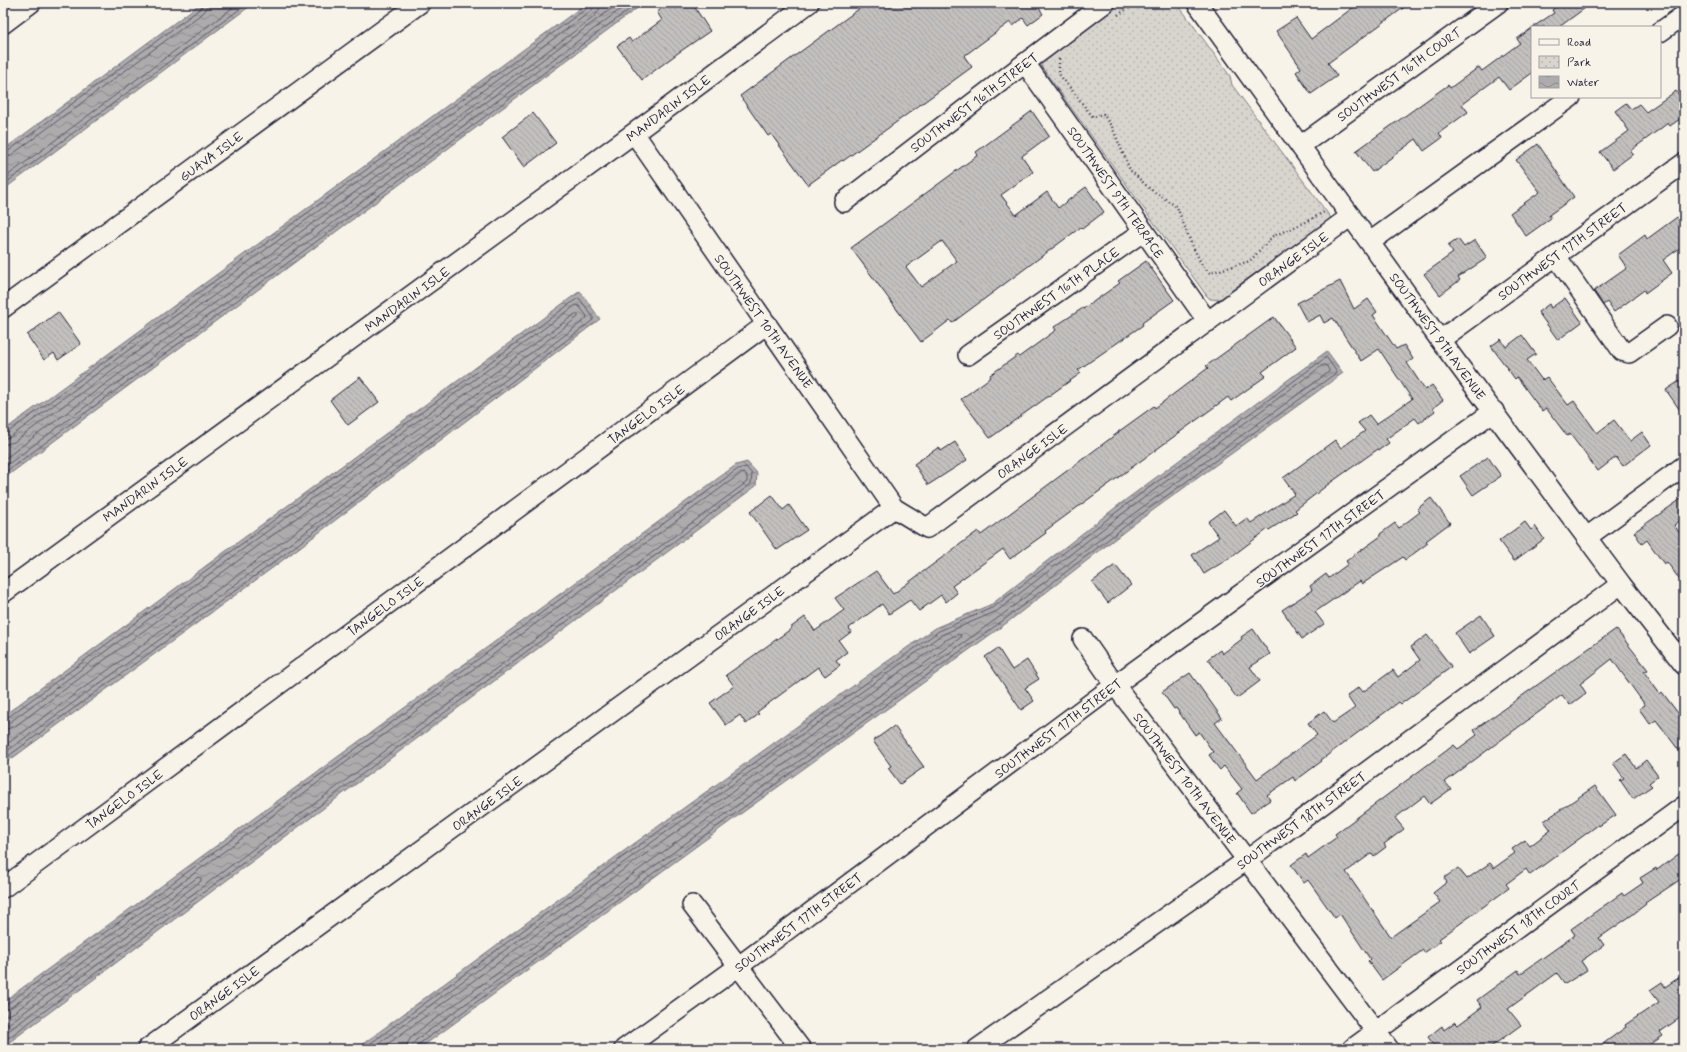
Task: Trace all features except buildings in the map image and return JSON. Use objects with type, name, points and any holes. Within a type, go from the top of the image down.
[{"type":"street","points":[[3,24],[31,3]]},
{"type":"street","name":"GUAVA ISLE","points":[[3,308],[420,3]]},
{"type":"street","name":"MANDARIN ISLE","points":[[3,593],[634,133],[809,3]]},
{"type":"street","name":"SOUTHWEST 9TH AVENUE","points":[[1197,3],[1440,340],[1621,584],[1684,665]]},
{"type":"street","name":"SOUTHWEST 16TH COURT","points":[[1300,146],[1498,3]]},
{"type":"street","name":"SOUTHWEST 16TH STREET","points":[[844,202],[1025,63],[1111,10]]},
{"type":"street","points":[[1661,31],[1684,15]]},
{"type":"street","name":"SOUTHWEST 9TH TERRACE","points":[[1025,63],[1208,322]]},
{"type":"street","points":[[1370,242],[1570,98]]},
{"type":"street","name":"SOUTHWEST 10TH AVENUE","points":[[634,133],[894,508]]},
{"type":"street","name":"SOUTHWEST 17TH STREET","points":[[1440,340],[1684,163]]},
{"type":"street","name":"ORANGE ISLE","points":[[147,1049],[894,508],[927,528],[1351,216]]},
{"type":"street","name":"SOUTHWEST 16TH PLACE","points":[[968,355],[1144,231]]},
{"type":"street","points":[[1556,256],[1622,351],[1629,353],[1667,326]]},
{"type":"street","name":"TANGELO ISLE","points":[[3,888],[767,324]]},
{"type":"street","name":"SOUTHWEST 17TH STREET","points":[[624,1049],[739,966],[1115,686],[1494,411]]},
{"type":"street","points":[[1587,537],[1684,466]]},
{"type":"street","name":"SOUTHWEST 18TH STREET","points":[[977,1049],[1247,860],[1621,584]]},
{"type":"street","name":"SOUTHWEST 10TH AVENUE","points":[[1083,639],[1115,686],[1389,1049]]},
{"type":"street","name":"SOUTHWEST 18TH COURT","points":[[1352,1049],[1684,806]]},
{"type":"street","points":[[692,905],[801,1049]]},
{"type":"path","points":[[1111,10],[1136,3]]},
{"type":"path","points":[[1059,56],[1059,74],[1093,117],[1104,114],[1112,128],[1130,170],[1150,189],[1177,207],[1199,260],[1210,272],[1250,261],[1273,236],[1304,223],[1326,211]]},
{"type":"green space","points":[[1117,3],[1177,3],[1230,76],[1232,85],[1331,218],[1222,300],[1210,299],[1206,295],[1041,66],[1040,63],[1043,58]]},
{"type":"water","points":[[201,3],[254,3],[3,190],[3,150]]},
{"type":"water","points":[[587,3],[644,3],[3,479],[3,431]]},
{"type":"water","points":[[580,291],[600,319],[275,566],[3,765],[3,716]]},
{"type":"water","points":[[1327,351],[1343,373],[1134,524],[1008,622],[739,815],[419,1049],[356,1049],[610,861],[885,663],[937,627],[992,604],[1120,504]]},
{"type":"water","points":[[747,462],[757,473],[756,486],[3,1047],[3,1002],[736,465]]}]
